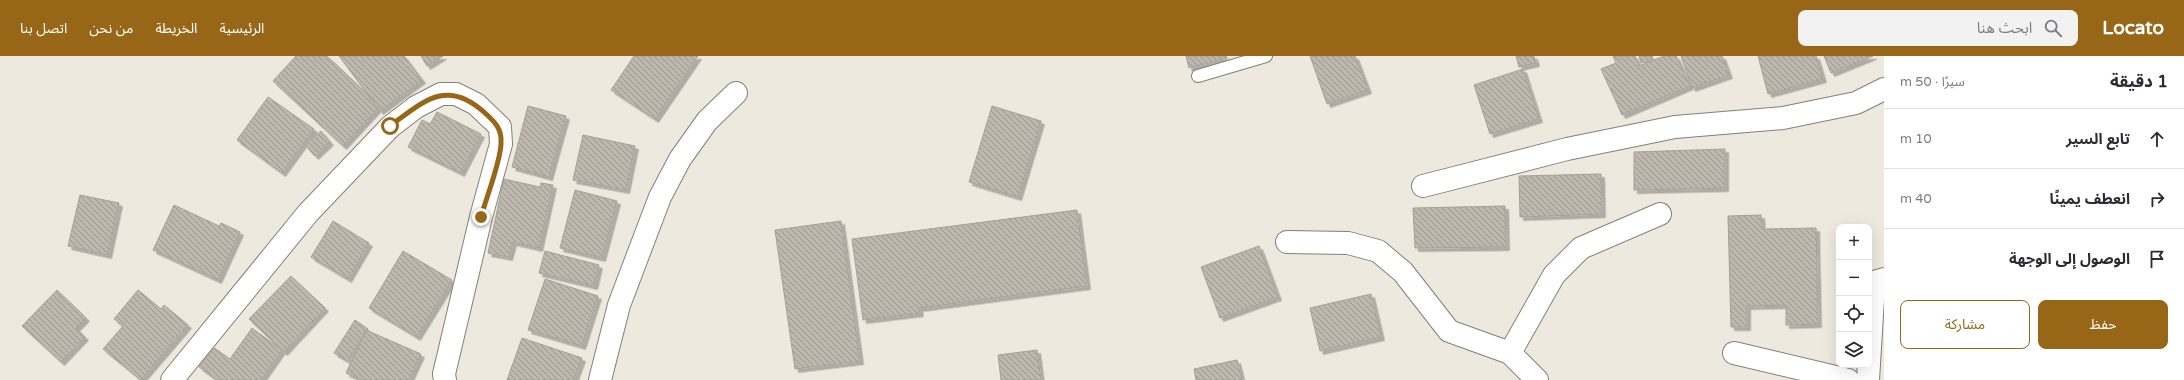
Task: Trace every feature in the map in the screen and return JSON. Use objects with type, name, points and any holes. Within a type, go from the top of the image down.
[{"type":"street","points":[[1423,186],[1567,149],[1675,126],[1783,118],[1856,103],[1884,89]]},
{"type":"street","points":[[600,380],[620,305],[660,197],[680,159],[707,121],[736,93]]},
{"type":"street","points":[[172,380],[308,213],[390,126],[416,107],[441,94],[456,94],[476,104],[500,128],[502,144],[481,217],[444,374],[445,380]]},
{"type":"street","points":[[1510,353],[1554,275],[1581,248],[1660,214]]},
{"type":"street","points":[[1287,242],[1348,243],[1378,251],[1403,272],[1449,331],[1510,353],[1537,380]]},
{"type":"street","points":[[1868,380],[1874,282],[1884,279]]},
{"type":"street","points":[[1734,354],[1848,380]]},
{"type":"lane","points":[[1198,76],[1266,56]]},
{"type":"building","points":[[296,56],[327,56],[380,106],[343,146],[273,81]]},
{"type":"building","points":[[339,56],[404,56],[422,80],[380,111]]},
{"type":"building","points":[[421,56],[443,56],[427,66]]},
{"type":"building","points":[[634,56],[698,56],[655,119],[611,90]]},
{"type":"building","points":[[1186,56],[1226,56],[1227,58],[1189,68]]},
{"type":"building","points":[[1310,56],[1355,56],[1368,90],[1327,104]]},
{"type":"building","points":[[1516,56],[1534,56],[1536,63],[1519,67]]},
{"type":"building","points":[[1613,56],[1635,56],[1639,66],[1664,56],[1676,56],[1690,86],[1622,115],[1601,69],[1616,63]]},
{"type":"building","points":[[1639,56],[1652,56],[1653,59],[1641,63]]},
{"type":"building","points":[[1681,56],[1722,56],[1729,75],[1692,88]]},
{"type":"building","points":[[1758,56],[1816,56],[1823,79],[1768,94]]},
{"type":"building","points":[[1824,56],[1873,56],[1831,73]]},
{"type":"building","points":[[1523,69],[1539,119],[1490,134],[1474,85]]},
{"type":"building","points":[[268,97],[314,129],[282,173],[237,140]]},
{"type":"building","points":[[528,106],[566,116],[549,177],[512,167]]},
{"type":"building","points":[[992,106],[1041,121],[1018,197],[969,182]]},
{"type":"building","points":[[437,112],[481,134],[461,173],[408,147],[422,120],[430,124]]},
{"type":"building","points":[[321,131],[330,142],[315,156],[305,145]]},
{"type":"building","points":[[583,135],[635,146],[626,190],[573,180]]},
{"type":"building","points":[[1725,149],[1725,188],[1634,190],[1634,152]]},
{"type":"building","points":[[1601,174],[1602,214],[1520,217],[1519,176]]},
{"type":"building","points":[[504,179],[540,187],[541,183],[553,185],[539,248],[513,242],[509,257],[488,253]]},
{"type":"building","points":[[575,190],[617,201],[602,258],[560,248]]},
{"type":"building","points":[[80,195],[119,203],[108,255],[68,246]]},
{"type":"building","points":[[174,205],[219,226],[221,223],[240,232],[218,280],[153,250]]},
{"type":"building","points":[[1505,206],[1506,247],[1415,248],[1413,208]]},
{"type":"building","points":[[1077,210],[1087,286],[919,308],[920,313],[863,320],[852,239]]},
{"type":"building","points":[[1761,215],[1762,229],[1816,228],[1818,324],[1786,325],[1786,305],[1747,306],[1747,327],[1731,327],[1728,216]]},
{"type":"building","points":[[333,221],[369,243],[348,279],[311,257]]},
{"type":"building","points":[[841,221],[860,361],[795,369],[775,230]]},
{"type":"building","points":[[1259,246],[1278,297],[1220,318],[1201,267]]},
{"type":"building","points":[[403,251],[452,280],[417,337],[369,308]]},
{"type":"building","points":[[545,251],[599,265],[594,286],[539,273]]},
{"type":"building","points":[[291,276],[325,308],[284,352],[249,319]]},
{"type":"building","points":[[545,279],[598,296],[582,346],[528,330]]},
{"type":"building","points":[[57,290],[86,318],[76,328],[85,337],[61,362],[22,326]]},
{"type":"building","points":[[138,290],[161,309],[164,305],[188,325],[141,380],[103,349],[123,326],[114,319]]},
{"type":"building","points":[[1371,294],[1381,337],[1320,351],[1310,308]]},
{"type":"building","points":[[355,320],[368,329],[348,361],[334,353]]},
{"type":"building","points":[[252,328],[282,350],[261,380],[217,380],[199,367],[213,347],[230,359]]},
{"type":"building","points":[[366,330],[421,354],[409,380],[362,380],[346,373]]},
{"type":"building","points":[[522,338],[582,358],[574,380],[507,380]]},
{"type":"building","points":[[1037,350],[1041,380],[1001,380],[998,355]]},
{"type":"building","points":[[1237,360],[1242,380],[1196,380],[1194,369]]},
{"type":"route","points":[[390,126],[416,107],[441,94],[456,94],[476,104],[488,115],[500,128],[502,144],[481,217]]}]
